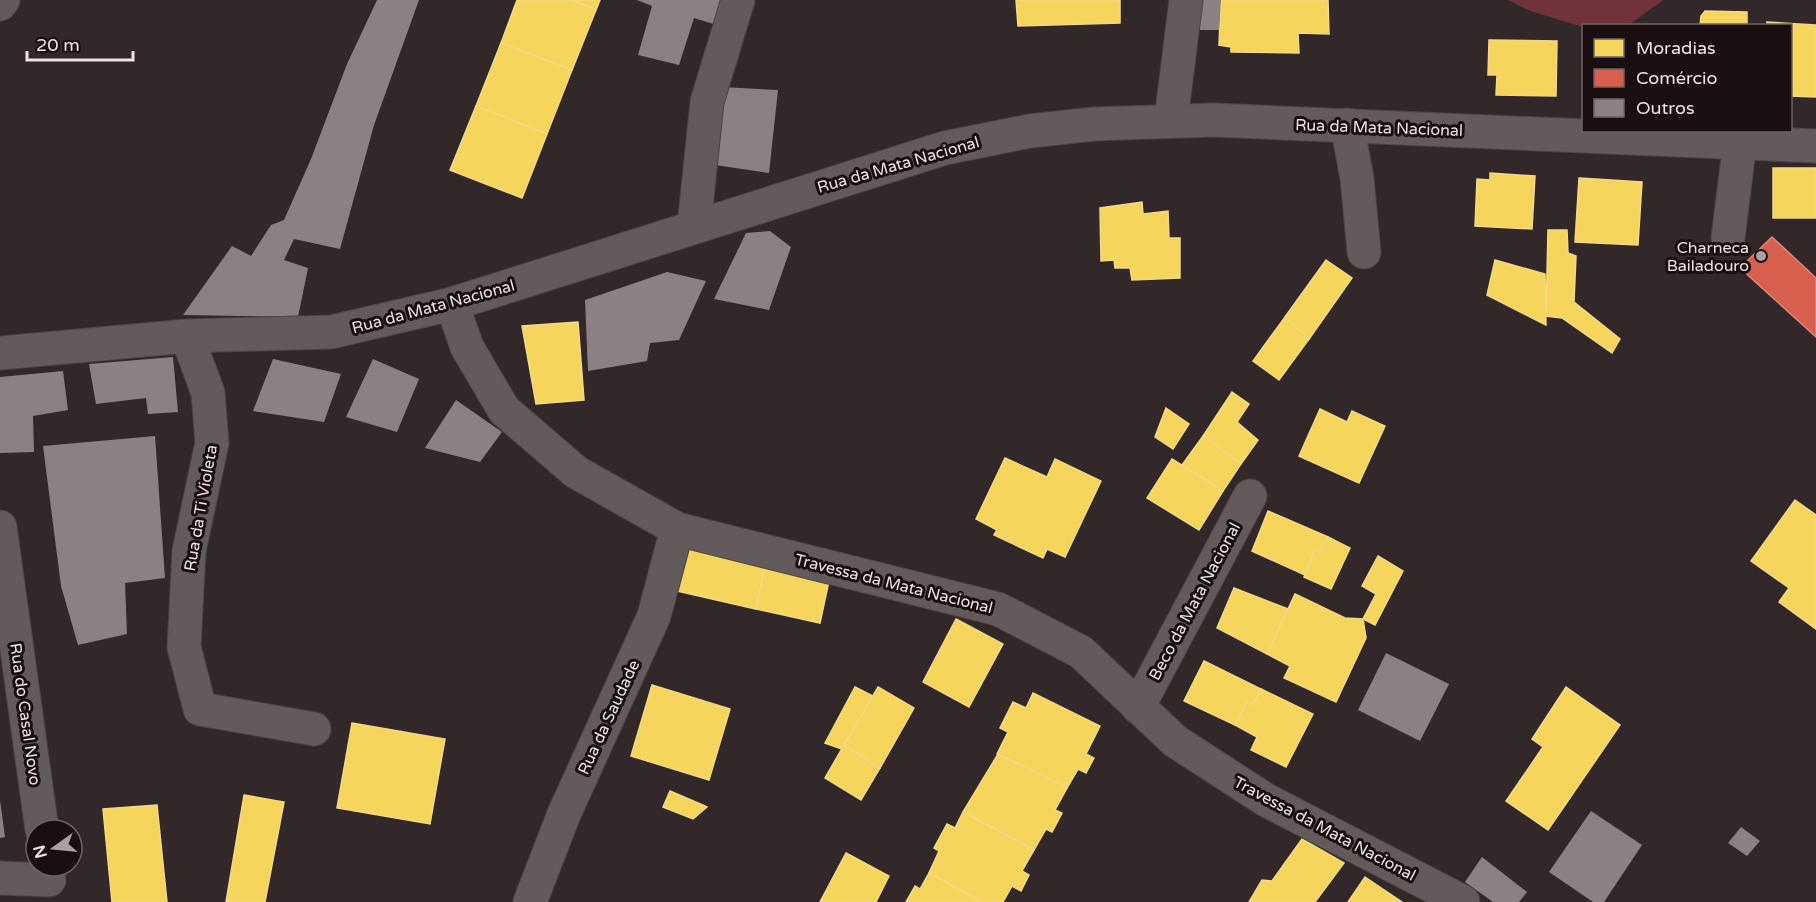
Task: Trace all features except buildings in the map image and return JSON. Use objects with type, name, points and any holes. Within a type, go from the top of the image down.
[{"type":"street","points":[[0,4],[3,0]]},
{"type":"street","points":[[694,226],[707,102],[738,0]]},
{"type":"street","points":[[1171,120],[1186,0]]},
{"type":"street","name":"Rua da Mata Nacional","points":[[0,353],[187,336],[331,332],[452,304],[945,148],[987,139],[1094,124],[1171,120],[1347,125],[1816,146]]},
{"type":"street","points":[[1347,125],[1357,178],[1364,252]]},
{"type":"street","points":[[1728,238],[1740,142]]},
{"type":"street","name":"Travessa da Mata Nacional","points":[[452,304],[467,347],[504,410],[576,472],[677,529],[998,609],[1081,652],[1175,741],[1266,800],[1463,902]]},
{"type":"street","name":"Rua da Ti Violeta","points":[[187,336],[208,393],[212,443],[189,551],[184,647],[200,709],[314,729]]},
{"type":"street","name":"Beco da Mata Nacional","points":[[1138,707],[1250,496]]},
{"type":"street","name":"Rua do Casal Novo","points":[[0,527],[40,818]]},
{"type":"street","name":"Rua da Saudade","points":[[530,902],[564,813],[654,616],[677,529]]},
{"type":"street","points":[[0,878],[49,883]]},
{"type":"shaded area","points":[[1508,0],[1663,0],[1630,24],[1582,24],[1582,27],[1530,11]]},
{"type":"place","name":"Charneca Bailadouro","points":[[1761,256]]}]
